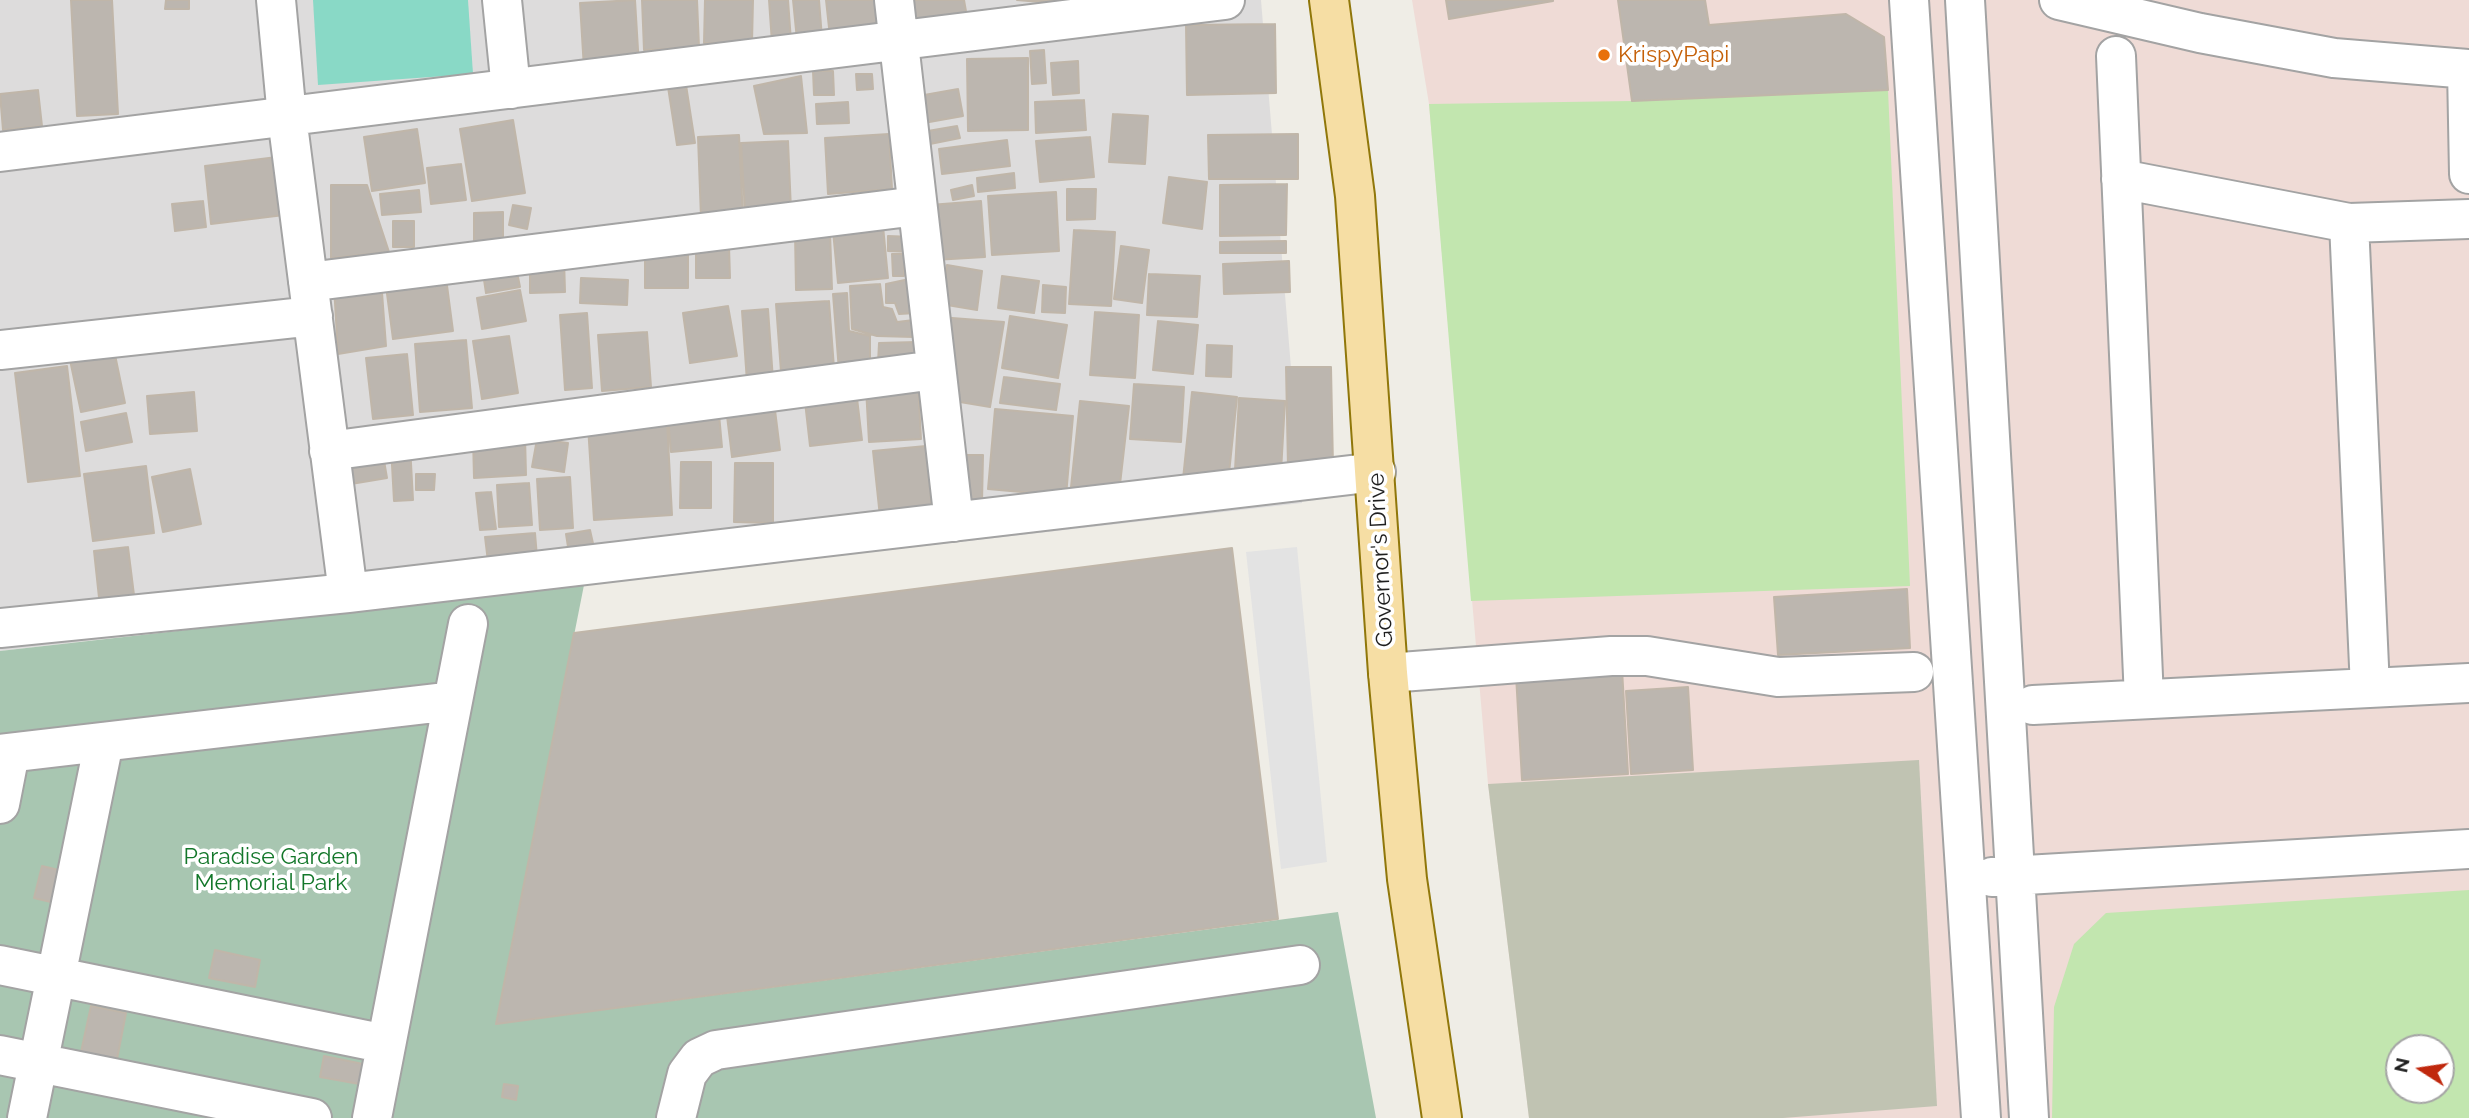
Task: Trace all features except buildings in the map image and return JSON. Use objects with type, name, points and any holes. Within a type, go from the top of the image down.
[{"type":"main road","name":"Governor's Drive","points":[[1329,0],[1350,146],[1376,472],[1388,673],[1407,879],[1442,1118]]},
{"type":"street","points":[[276,0],[287,117],[348,593]]},
{"type":"street","points":[[502,0],[511,89]]},
{"type":"street","points":[[894,0],[954,522]]},
{"type":"street","points":[[0,152],[1225,0]]},
{"type":"street","points":[[1909,0],[1980,1118]]},
{"type":"street","points":[[1965,0],[2029,1118]]},
{"type":"street","points":[[2059,0],[2200,33],[2334,58],[2468,69],[2469,174]]},
{"type":"street","points":[[2116,56],[2144,699]]},
{"type":"street","points":[[2122,179],[2349,223],[2469,219]]},
{"type":"street","points":[[0,349],[918,206]]},
{"type":"street","points":[[2349,223],[2370,688]]},
{"type":"street","points":[[329,451],[935,370]]},
{"type":"street","points":[[0,628],[348,593],[1376,472]]},
{"type":"street","points":[[372,1118],[468,624]]},
{"type":"street","points":[[1388,673],[1611,656],[1647,656],[1778,677],[1914,672]]},
{"type":"street","points":[[2033,705],[2469,683]]},
{"type":"street","points":[[0,804],[5,754],[453,701]]},
{"type":"street","points":[[27,1118],[104,742]]},
{"type":"street","points":[[1964,879],[2469,849]]},
{"type":"street","points":[[0,965],[386,1044]]},
{"type":"street","points":[[676,1118],[687,1074],[699,1058],[716,1050],[1300,965]]},
{"type":"street","points":[[0,1055],[312,1118]]},
{"type":"shaded area","points":[[0,0],[1261,0],[1302,503],[0,651]]},
{"type":"shaded area","points":[[1412,0],[2469,0],[2469,1118],[1529,1118],[1488,784],[1429,104]]},
{"type":"shaded area","points":[[1297,547],[1327,862],[1281,869],[1246,552]]},
{"type":"shaded area","points":[[1919,760],[1937,1106],[1783,1118],[1529,1118],[1488,784]]},
{"type":"green space","points":[[313,0],[468,0],[473,74],[318,85]]},
{"type":"green space","points":[[1888,90],[1910,586],[1471,601],[1429,104],[1632,101]]},
{"type":"green space","name":"Paradise Garden Memorial Park","points":[[584,585],[497,1024],[1338,912],[1376,1118],[0,1118],[0,651]]},
{"type":"green space","points":[[2469,890],[2469,1118],[2052,1118],[2054,1007],[2074,944],[2106,913]]},
{"type":"place","name":"KrispyPapi","points":[[1604,55]]}]
